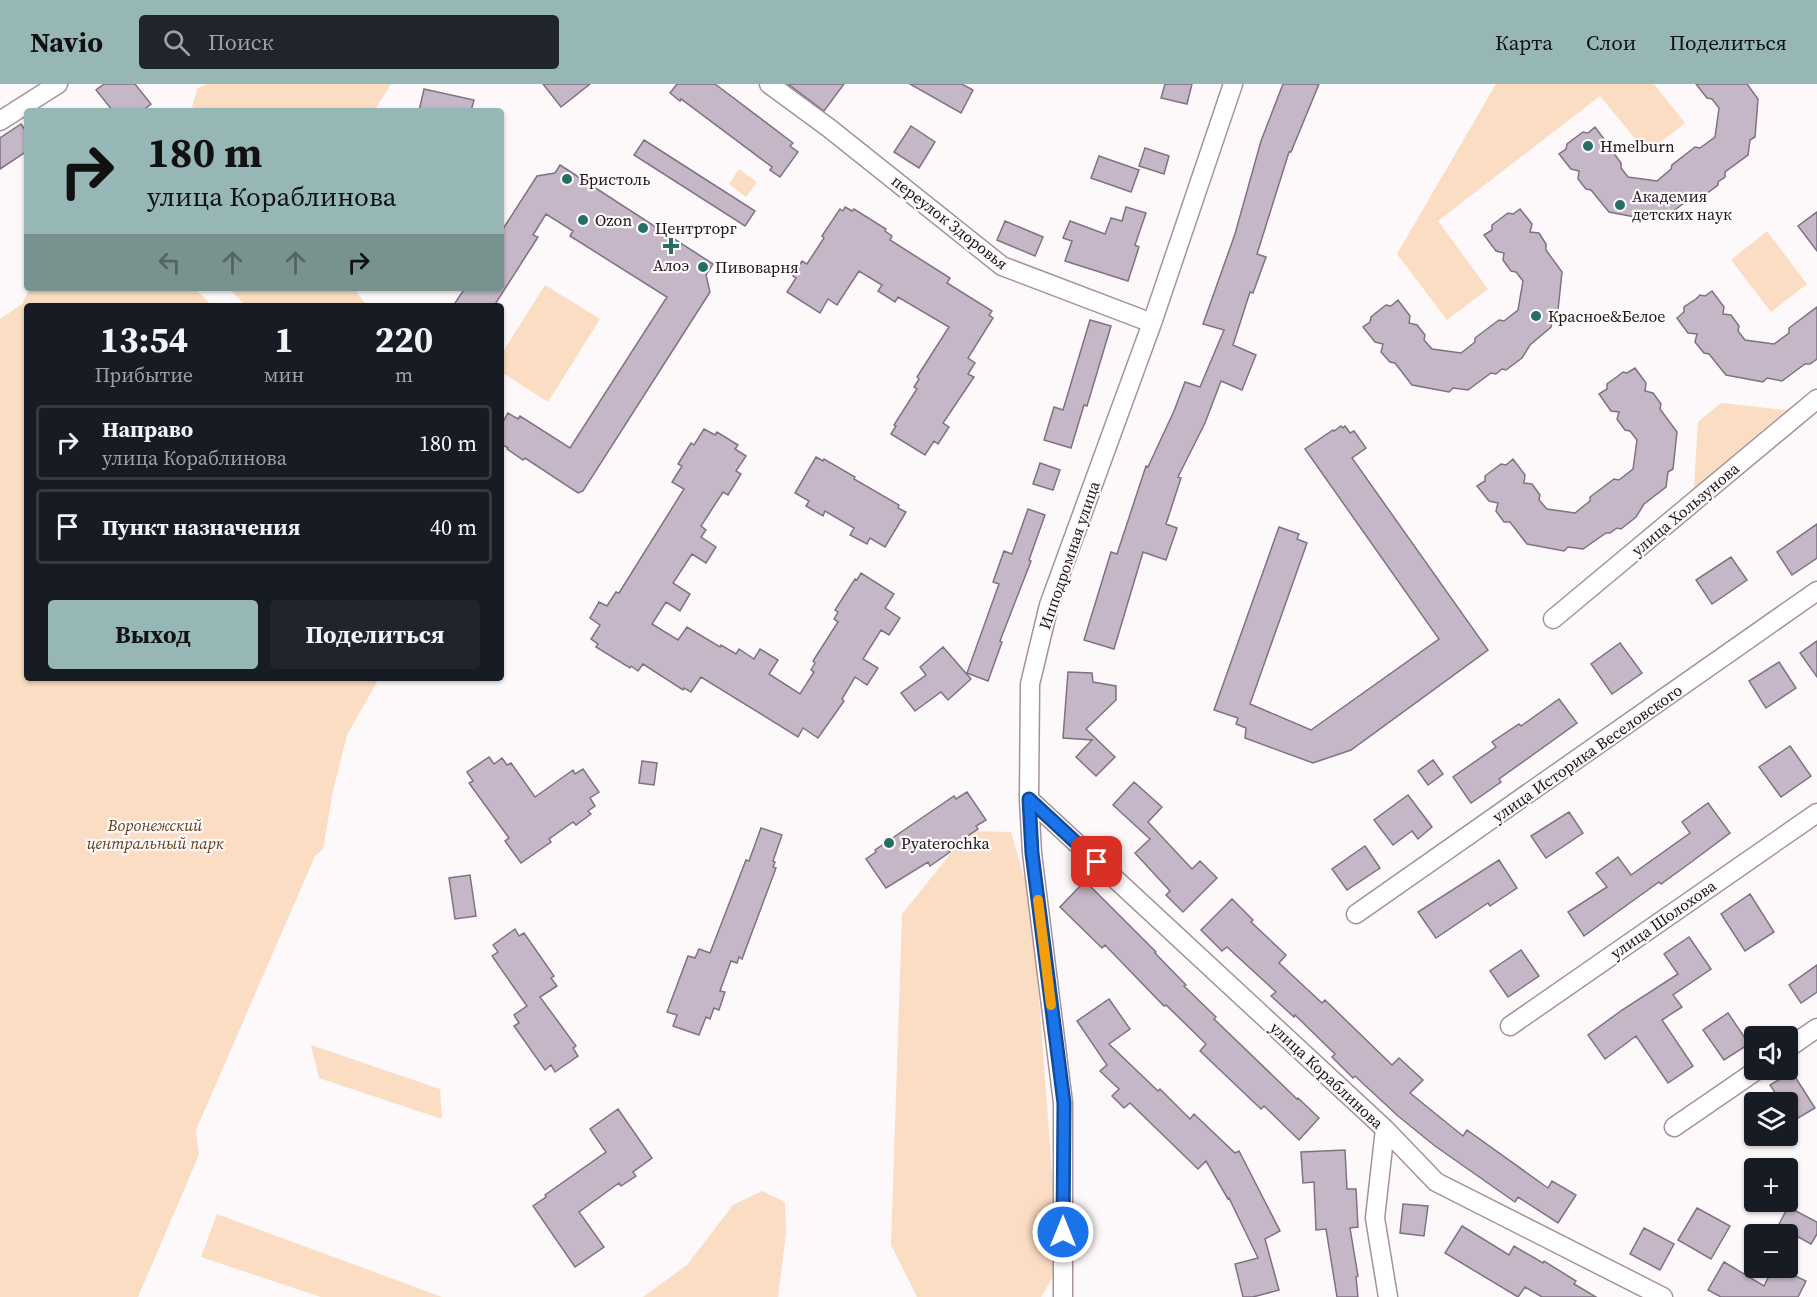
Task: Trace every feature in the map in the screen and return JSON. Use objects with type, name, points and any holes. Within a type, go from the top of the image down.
[{"type":"street","points":[[0,121],[58,84]]},
{"type":"street","name":"переулок Здоровья","points":[[769,84],[829,128],[1002,266],[1152,323]]},
{"type":"street","name":"Ипподромная улица","points":[[1063,1297],[1064,1103],[1032,853],[1029,799],[1030,684],[1049,605],[1152,323],[1233,84]]},
{"type":"street","name":"улица Хользунова","points":[[1553,618],[1817,399]]},
{"type":"street","name":"улица Историка Веселовского","points":[[1356,914],[1817,591]]},
{"type":"street","name":"улица Кораблинова","points":[[1029,799],[1385,1129],[1436,1182],[1663,1297]]},
{"type":"street","name":"улица Шолохова","points":[[1510,1026],[1817,813]]},
{"type":"street","points":[[1798,1041],[1817,1028]]},
{"type":"street","points":[[1674,1127],[1744,1080]]},
{"type":"street","points":[[1385,1129],[1375,1218],[1388,1297]]},
{"type":"green space","points":[[206,84],[391,84],[376,108],[192,108],[197,89]]},
{"type":"green space","points":[[1496,84],[1654,84],[1685,123],[1647,153],[1600,96],[1438,221],[1488,289],[1447,320],[1397,254]]},
{"type":"green space","points":[[739,169],[757,182],[746,197],[729,184]]},
{"type":"green space","points":[[1767,231],[1807,284],[1771,312],[1731,260]]},
{"type":"green space","points":[[545,285],[600,319],[548,402],[504,374],[504,350]]},
{"type":"green space","name":"Воронежский центральный парк","points":[[28,291],[198,291],[209,303],[24,303],[24,681],[377,681],[347,735],[333,791],[323,849],[315,856],[196,1130],[199,1155],[138,1297],[0,1297],[0,319],[22,304]]},
{"type":"green space","points":[[232,291],[356,291],[365,303],[243,303]]},
{"type":"green space","points":[[1721,403],[1802,412],[1693,503],[1698,422]]},
{"type":"green space","points":[[969,831],[1011,832],[1032,904],[1059,1267],[1041,1297],[917,1297],[891,1245],[902,914]]},
{"type":"green space","points":[[311,1045],[440,1089],[442,1119],[319,1078]]},
{"type":"green space","points":[[762,1191],[785,1202],[786,1233],[778,1297],[643,1297],[687,1265],[733,1205]]},
{"type":"green space","points":[[217,1214],[442,1297],[321,1297],[201,1257]]},
{"type":"building","points":[[104,84],[135,84],[151,104],[146,108],[111,108],[96,90]]},
{"type":"building","points":[[543,84],[590,84],[561,107]]},
{"type":"building","points":[[677,84],[715,84],[793,143],[790,146],[798,152],[780,177],[770,170],[772,167],[670,93]]},
{"type":"building","points":[[788,84],[844,84],[824,111]]},
{"type":"building","points":[[910,84],[962,84],[973,90],[961,113]]},
{"type":"building","points":[[1165,84],[1192,84],[1187,104],[1161,98]]},
{"type":"building","points":[[1283,84],[1319,84],[1291,152],[1289,152],[1257,254],[1266,257],[1253,293],[1250,292],[1233,345],[1256,355],[1242,390],[1221,381],[1205,423],[1178,477],[1181,478],[1166,524],[1177,528],[1166,560],[1143,552],[1114,649],[1084,640],[1111,552],[1117,554],[1146,466],[1148,467],[1185,382],[1200,387],[1224,330],[1203,324],[1235,234],[1261,141]]},
{"type":"building","points":[[1696,84],[1747,84],[1758,99],[1755,137],[1750,140],[1748,155],[1725,172],[1725,177],[1718,182],[1718,185],[1702,197],[1698,196],[1692,201],[1687,201],[1665,217],[1650,215],[1645,219],[1609,212],[1591,190],[1586,189],[1578,179],[1579,171],[1571,169],[1559,154],[1566,149],[1567,144],[1583,132],[1588,133],[1595,127],[1607,143],[1606,151],[1613,152],[1628,177],[1657,181],[1671,169],[1672,165],[1695,147],[1700,148],[1715,137],[1719,108]]},
{"type":"building","points":[[424,89],[474,100],[472,108],[420,108]]},
{"type":"building","points":[[21,124],[24,128],[24,153],[0,169],[0,138]]},
{"type":"building","points":[[911,126],[935,142],[919,168],[894,152]]},
{"type":"building","points":[[644,140],[755,211],[745,226],[634,155]]},
{"type":"building","points":[[1145,148],[1169,156],[1164,174],[1139,166]]},
{"type":"building","points":[[1099,156],[1139,170],[1131,192],[1091,178]]},
{"type":"building","points":[[560,165],[713,264],[706,275],[710,292],[583,491],[578,493],[525,458],[523,460],[507,449],[504,446],[504,420],[508,413],[518,419],[520,416],[570,448],[667,297],[570,236],[573,231],[546,214],[533,235],[538,237],[504,290],[504,227],[537,176],[555,173]]},
{"type":"building","points":[[845,207],[852,211],[854,209],[886,229],[885,231],[892,236],[890,240],[950,278],[947,283],[992,311],[989,315],[993,318],[968,358],[975,363],[968,374],[974,377],[943,423],[949,427],[938,444],[934,441],[925,455],[891,434],[896,426],[894,425],[917,389],[914,387],[919,379],[917,377],[949,327],[898,297],[895,302],[878,291],[882,285],[859,271],[837,305],[828,299],[820,313],[787,292],[796,278],[793,276],[802,261],[807,264],[840,209],[843,211]]},
{"type":"building","points":[[1126,207],[1146,213],[1135,245],[1139,247],[1128,281],[1065,261],[1072,241],[1063,238],[1070,221],[1105,234],[1111,218],[1122,221]]},
{"type":"building","points":[[1520,209],[1532,224],[1530,232],[1539,233],[1546,244],[1546,250],[1562,272],[1558,310],[1554,313],[1551,327],[1530,345],[1522,358],[1506,370],[1502,369],[1496,374],[1491,373],[1468,390],[1453,388],[1449,392],[1412,385],[1395,363],[1390,362],[1381,352],[1383,344],[1375,342],[1363,327],[1382,308],[1386,305],[1391,306],[1398,300],[1410,316],[1409,323],[1417,325],[1425,335],[1424,340],[1432,349],[1461,353],[1475,342],[1475,338],[1499,320],[1504,321],[1518,310],[1523,281],[1503,260],[1504,253],[1496,251],[1484,235],[1492,230],[1492,225],[1508,213],[1513,214]]},
{"type":"building","points":[[1817,212],[1817,251],[1798,226]]},
{"type":"building","points":[[1005,221],[1043,237],[1035,256],[997,240]]},
{"type":"building","points":[[463,291],[504,291],[496,303],[455,303]]},
{"type":"building","points":[[1712,291],[1724,307],[1723,314],[1731,315],[1745,340],[1774,344],[1789,333],[1789,328],[1817,307],[1817,359],[1810,364],[1805,364],[1782,381],[1767,378],[1763,382],[1726,375],[1709,354],[1704,353],[1695,342],[1697,334],[1688,333],[1677,318],[1684,312],[1684,307],[1700,295],[1705,296]]},
{"type":"building","points":[[1090,320],[1111,326],[1087,406],[1084,405],[1071,448],[1044,440],[1054,407],[1063,410]]},
{"type":"building","points":[[1635,368],[1646,383],[1645,391],[1653,393],[1661,404],[1660,409],[1677,432],[1673,469],[1668,472],[1666,487],[1644,504],[1636,517],[1621,529],[1617,528],[1606,533],[1583,549],[1568,547],[1564,551],[1527,544],[1510,522],[1504,522],[1496,511],[1498,503],[1489,501],[1477,486],[1485,481],[1485,476],[1501,464],[1506,465],[1513,459],[1525,475],[1524,483],[1532,484],[1540,495],[1539,500],[1547,509],[1575,513],[1590,501],[1590,497],[1614,479],[1619,480],[1633,469],[1637,440],[1617,419],[1619,412],[1611,411],[1599,394],[1607,389],[1607,384],[1623,372],[1627,373]]},
{"type":"building","points":[[1341,426],[1343,428],[1345,426],[1350,433],[1354,431],[1366,448],[1352,458],[1488,650],[1351,750],[1313,763],[1245,738],[1246,728],[1236,724],[1238,718],[1214,710],[1279,527],[1299,534],[1297,539],[1307,543],[1250,704],[1311,730],[1439,639],[1305,449]]},
{"type":"building","points":[[704,429],[715,435],[717,432],[738,445],[735,449],[746,456],[736,471],[741,474],[728,495],[723,492],[701,526],[706,530],[701,537],[716,547],[706,563],[692,554],[673,583],[690,594],[680,611],[666,602],[652,624],[678,640],[687,627],[720,647],[721,645],[736,654],[739,649],[754,659],[760,649],[778,660],[769,674],[800,694],[814,672],[811,670],[815,663],[813,661],[838,622],[834,619],[838,612],[835,610],[855,579],[857,580],[861,573],[894,594],[885,608],[900,618],[889,635],[881,630],[863,659],[878,668],[867,685],[855,677],[842,699],[844,701],[818,738],[803,728],[798,737],[701,677],[691,692],[684,688],[683,690],[643,664],[638,671],[631,666],[630,668],[596,647],[598,644],[591,639],[600,625],[590,618],[599,602],[607,606],[616,592],[619,593],[684,489],[672,482],[682,466],[678,464],[691,443],[694,445]]},
{"type":"building","points":[[816,457],[823,461],[824,459],[855,477],[854,479],[899,505],[898,508],[906,512],[885,547],[870,538],[867,544],[850,535],[854,528],[825,511],[823,516],[806,506],[809,501],[795,493]]},
{"type":"building","points":[[1040,463],[1060,470],[1053,490],[1033,484]]},
{"type":"building","points":[[1028,509],[1045,515],[988,681],[967,673],[999,584],[993,582],[1004,551],[1012,554]]},
{"type":"building","points":[[1817,524],[1817,558],[1792,575],[1777,552]]},
{"type":"building","points":[[1731,557],[1747,580],[1712,604],[1696,580]]},
{"type":"building","points":[[1817,641],[1817,677],[1800,653]]},
{"type":"building","points":[[1620,643],[1642,673],[1612,694],[1591,664]]},
{"type":"building","points":[[943,647],[971,679],[948,700],[941,692],[915,711],[901,693],[926,675],[920,667]]},
{"type":"building","points":[[1779,662],[1796,688],[1766,708],[1749,681]]},
{"type":"building","points":[[1068,672],[1092,673],[1093,682],[1116,686],[1116,700],[1086,729],[1115,757],[1096,776],[1076,757],[1092,740],[1063,738]]},
{"type":"building","points":[[1559,699],[1577,723],[1499,779],[1501,782],[1471,803],[1453,777],[1496,747],[1492,742],[1519,724],[1521,726]]},
{"type":"building","points":[[1790,746],[1811,776],[1781,797],[1759,767]]},
{"type":"building","points":[[489,757],[494,764],[502,758],[507,765],[511,763],[535,797],[573,770],[575,774],[583,769],[599,792],[590,798],[595,806],[588,811],[591,814],[576,825],[573,822],[549,839],[551,842],[521,863],[505,841],[509,838],[469,783],[473,781],[467,772]]},
{"type":"building","points":[[1433,760],[1443,774],[1428,785],[1418,771]]},
{"type":"building","points":[[642,761],[657,763],[654,785],[639,783]]},
{"type":"building","points":[[1134,782],[1162,807],[1148,822],[1192,869],[1200,861],[1217,878],[1183,912],[1166,895],[1170,891],[1135,853],[1150,839],[1113,805]]},
{"type":"building","points":[[967,792],[986,820],[976,826],[978,829],[948,849],[950,852],[930,866],[928,862],[886,888],[866,859],[876,852],[875,850],[954,796],[956,799]]},
{"type":"building","points":[[1408,795],[1432,827],[1418,839],[1412,831],[1393,845],[1374,820]]},
{"type":"building","points":[[1708,803],[1730,833],[1661,884],[1659,882],[1584,936],[1568,912],[1607,887],[1596,873],[1618,857],[1631,875],[1690,833],[1682,822]]},
{"type":"building","points":[[1569,812],[1583,833],[1546,858],[1531,836]]},
{"type":"building","points":[[761,828],[782,835],[773,861],[775,862],[773,867],[776,868],[742,959],[739,957],[737,963],[731,961],[720,991],[725,992],[719,1010],[714,1008],[710,1019],[706,1017],[699,1035],[673,1026],[677,1015],[667,1012],[688,956],[695,958],[699,949],[710,953]]},
{"type":"building","points":[[1365,846],[1380,868],[1347,890],[1332,869]]},
{"type":"building","points":[[1499,860],[1517,888],[1490,906],[1488,903],[1436,938],[1418,912]]},
{"type":"building","points":[[470,875],[476,916],[455,919],[449,878]]},
{"type":"building","points":[[1085,881],[1156,952],[1186,985],[1184,986],[1216,1017],[1214,1019],[1319,1118],[1299,1140],[1264,1106],[1261,1109],[1200,1051],[1206,1044],[1166,1005],[1164,1006],[1105,945],[1102,948],[1060,907]]},
{"type":"building","points":[[1750,894],[1774,932],[1745,951],[1721,914]]},
{"type":"building","points":[[1232,899],[1253,920],[1251,922],[1286,955],[1279,963],[1322,1003],[1325,1000],[1392,1065],[1399,1058],[1423,1080],[1410,1093],[1463,1136],[1467,1130],[1548,1188],[1552,1181],[1576,1195],[1558,1223],[1518,1197],[1515,1202],[1435,1146],[1355,1076],[1353,1078],[1332,1057],[1335,1054],[1295,1015],[1294,1017],[1271,996],[1276,992],[1227,947],[1222,951],[1201,930]]},
{"type":"building","points":[[515,929],[519,936],[524,933],[554,976],[551,978],[557,986],[540,997],[576,1046],[573,1048],[578,1056],[555,1072],[551,1065],[545,1070],[514,1026],[519,1023],[514,1015],[527,1006],[492,956],[498,952],[493,945]]},
{"type":"building","points":[[1689,937],[1711,969],[1673,995],[1682,1007],[1662,1020],[1693,1066],[1668,1083],[1636,1036],[1605,1059],[1588,1035],[1678,974],[1664,954]]},
{"type":"building","points":[[1521,950],[1539,976],[1508,997],[1490,971]]},
{"type":"building","points":[[1817,965],[1817,992],[1801,1003],[1789,985]]},
{"type":"building","points":[[1109,999],[1130,1029],[1109,1044],[1190,1119],[1194,1114],[1235,1153],[1239,1151],[1280,1231],[1265,1239],[1279,1290],[1253,1297],[1243,1297],[1235,1264],[1258,1258],[1229,1198],[1206,1161],[1198,1169],[1130,1103],[1124,1108],[1112,1096],[1119,1089],[1100,1071],[1107,1065],[1077,1021]]},
{"type":"building","points":[[1728,1013],[1744,1037],[1744,1047],[1724,1060],[1703,1030]]},
{"type":"building","points":[[1778,1080],[1797,1080],[1815,1108],[1798,1118],[1798,1092],[1775,1092],[1770,1085]]},
{"type":"building","points":[[618,1109],[652,1158],[633,1172],[636,1176],[621,1186],[619,1183],[579,1212],[604,1247],[575,1267],[533,1206],[606,1152],[590,1129]]},
{"type":"building","points":[[1345,1150],[1347,1189],[1356,1189],[1358,1227],[1350,1228],[1358,1276],[1356,1277],[1358,1297],[1337,1297],[1326,1229],[1316,1230],[1314,1182],[1303,1183],[1301,1152]]},
{"type":"building","points":[[1403,1204],[1428,1206],[1424,1236],[1400,1233]]},
{"type":"building","points":[[1697,1208],[1730,1226],[1711,1259],[1678,1240]]},
{"type":"building","points":[[1785,1212],[1798,1212],[1817,1222],[1817,1234],[1811,1244],[1798,1237],[1798,1224],[1779,1224]]},
{"type":"building","points":[[1462,1226],[1509,1255],[1514,1246],[1543,1263],[1544,1261],[1576,1281],[1574,1284],[1596,1297],[1542,1297],[1525,1287],[1518,1297],[1445,1253]]},
{"type":"building","points":[[1644,1228],[1674,1244],[1660,1270],[1630,1254]]},
{"type":"building","points":[[1724,1262],[1744,1274],[1744,1278],[1751,1278],[1764,1286],[1768,1278],[1798,1277],[1806,1281],[1798,1297],[1721,1297],[1708,1290]]},
{"type":"slow traffic","points":[[1038,900],[1051,1005]]},
{"type":"place","name":"Hmelburn","points":[[1588,146]]},
{"type":"place","name":"Бристоль","points":[[567,179]]},
{"type":"place","name":"Академия детских наук","points":[[1620,205]]},
{"type":"place","name":"Ozon","points":[[583,220]]},
{"type":"place","name":"Центрторг","points":[[643,228]]},
{"type":"place","name":"Алоэ","points":[[671,246]]},
{"type":"place","name":"Пивоварня","points":[[703,267]]},
{"type":"place","name":"Красное&Белое","points":[[1536,316]]},
{"type":"place","name":"Pyaterochka","points":[[889,843]]},
{"type":"route","points":[[1063,1232],[1064,1103],[1032,853],[1029,799],[1097,862]]}]
